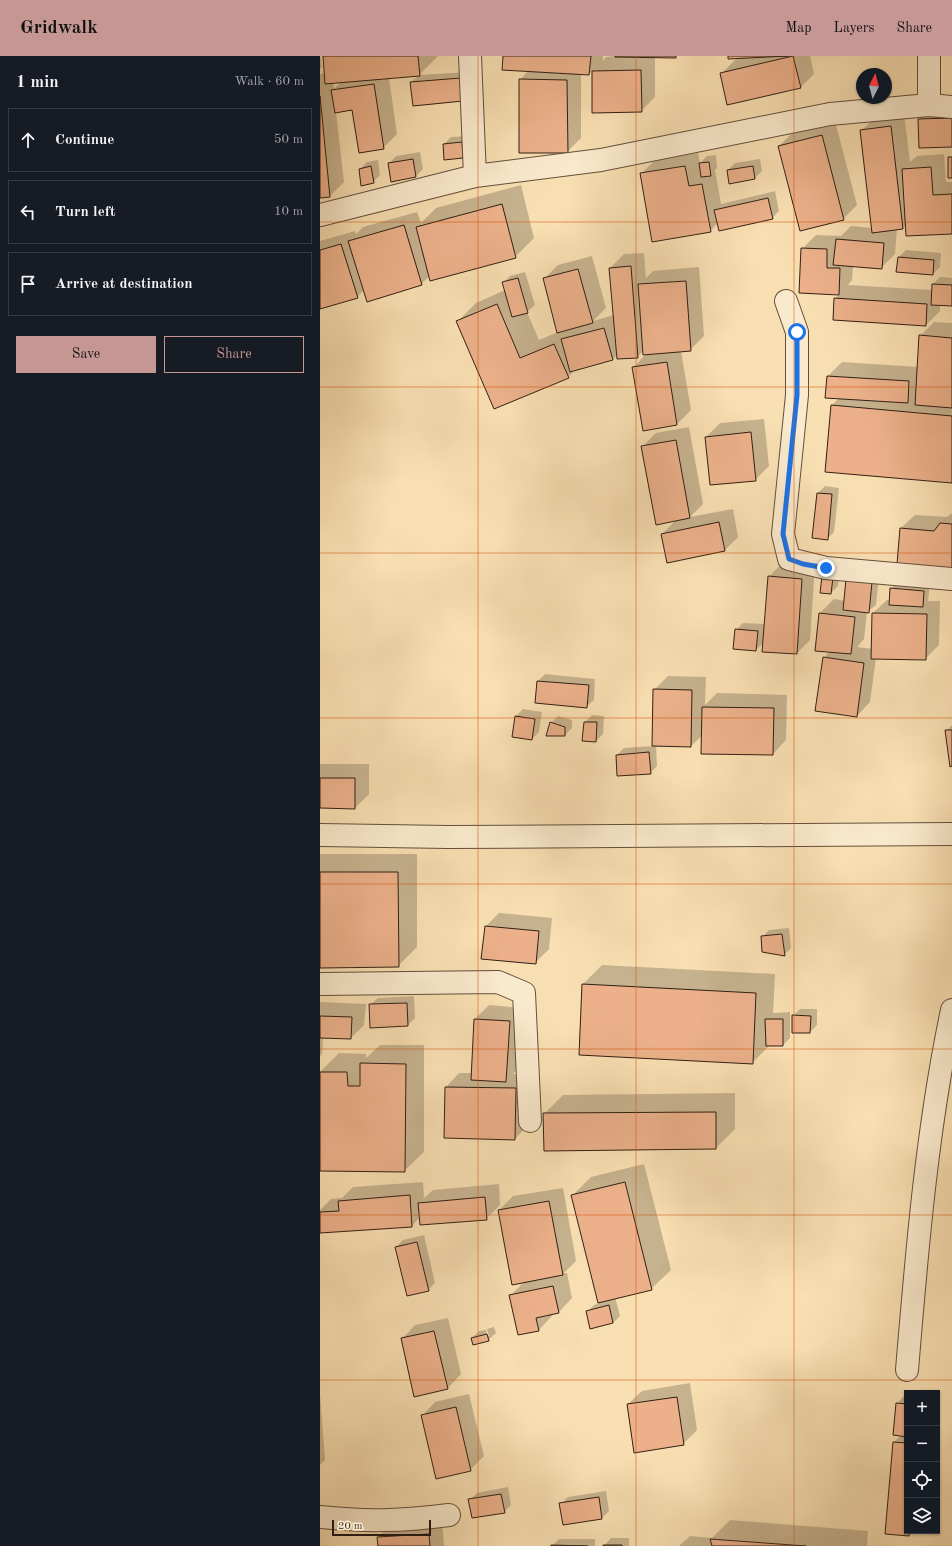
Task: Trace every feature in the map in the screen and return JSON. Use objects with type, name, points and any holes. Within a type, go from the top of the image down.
[{"type":"street","points":[[470,56],[475,176]]},
{"type":"street","points":[[928,105],[929,56]]},
{"type":"street","points":[[320,215],[475,176],[601,160],[830,114],[928,105],[952,107]]},
{"type":"street","points":[[786,301],[797,332],[797,395],[783,534],[789,559],[803,564],[826,568],[952,579]]},
{"type":"street","points":[[320,834],[456,837],[952,834]]},
{"type":"street","points":[[320,984],[498,982],[524,993],[530,1121]]},
{"type":"street","points":[[907,1370],[921,1204],[941,1062],[952,1010]]},
{"type":"street","points":[[320,1517],[356,1521],[401,1521],[449,1516]]},
{"type":"building","points":[[323,56],[418,56],[420,76],[325,84]]},
{"type":"building","points":[[503,56],[591,56],[589,75],[502,70]]},
{"type":"building","points":[[676,56],[676,58],[615,57]]},
{"type":"building","points":[[728,56],[789,56],[728,59]]},
{"type":"building","points":[[793,56],[801,88],[727,105],[720,73]]},
{"type":"building","points":[[641,70],[642,112],[592,113],[592,71]]},
{"type":"building","points":[[461,78],[463,101],[413,106],[410,82]]},
{"type":"building","points":[[519,79],[567,80],[568,153],[519,153]]},
{"type":"building","points":[[374,84],[384,149],[359,153],[352,110],[335,113],[331,90]]},
{"type":"building","points":[[320,96],[330,197],[320,198]]},
{"type":"building","points":[[952,118],[952,147],[919,148],[918,119]]},
{"type":"building","points":[[891,126],[903,229],[872,233],[860,130]]},
{"type":"building","points":[[822,135],[844,220],[800,231],[778,146]]},
{"type":"building","points":[[462,142],[463,158],[444,160],[443,144]]},
{"type":"building","points":[[948,157],[952,157],[952,178],[948,178]]},
{"type":"building","points":[[413,159],[416,177],[391,182],[388,163]]},
{"type":"building","points":[[709,162],[711,176],[701,177],[699,163]]},
{"type":"building","points":[[371,166],[374,183],[361,186],[359,169]]},
{"type":"building","points":[[685,166],[689,186],[702,184],[711,232],[652,242],[640,173]]},
{"type":"building","points":[[753,166],[755,179],[729,184],[727,170]]},
{"type":"building","points":[[931,167],[933,195],[952,194],[952,234],[906,236],[902,169]]},
{"type":"building","points":[[768,198],[773,219],[719,231],[714,210]]},
{"type":"building","points":[[502,204],[516,258],[430,281],[416,227]]},
{"type":"building","points":[[404,225],[422,285],[367,302],[348,241]]},
{"type":"building","points":[[836,239],[884,243],[882,269],[833,265]]},
{"type":"building","points":[[341,244],[358,298],[320,309],[320,250]]},
{"type":"building","points":[[801,248],[827,249],[827,268],[840,268],[839,295],[799,293]]},
{"type":"building","points":[[898,257],[934,260],[933,275],[896,272]]},
{"type":"building","points":[[631,266],[638,358],[617,359],[609,268]]},
{"type":"building","points":[[578,269],[593,323],[557,333],[543,278]]},
{"type":"building","points":[[518,278],[528,313],[512,317],[502,282]]},
{"type":"building","points":[[686,281],[691,351],[643,355],[638,284]]},
{"type":"building","points":[[932,284],[952,285],[952,306],[931,305]]},
{"type":"building","points":[[834,298],[927,304],[926,326],[833,320]]},
{"type":"building","points":[[497,304],[520,358],[554,344],[569,378],[494,409],[456,321]]},
{"type":"building","points":[[604,328],[613,360],[570,372],[561,339]]},
{"type":"building","points":[[919,335],[952,338],[952,408],[915,405]]},
{"type":"building","points":[[667,362],[677,425],[643,431],[632,367]]},
{"type":"building","points":[[827,376],[909,381],[908,403],[825,398]]},
{"type":"building","points":[[831,405],[952,416],[952,483],[825,472]]},
{"type":"building","points":[[751,432],[756,481],[710,485],[705,437]]},
{"type":"building","points":[[676,440],[690,518],[656,525],[641,446]]},
{"type":"building","points":[[817,493],[832,494],[828,540],[812,538]]},
{"type":"building","points":[[719,522],[725,551],[667,563],[661,534]]},
{"type":"building","points":[[940,523],[952,524],[952,568],[897,564],[900,528],[934,531]]},
{"type":"building","points":[[768,576],[802,579],[797,654],[762,652]]},
{"type":"building","points":[[822,576],[833,577],[831,594],[820,593]]},
{"type":"building","points":[[846,579],[872,582],[869,613],[843,610]]},
{"type":"building","points":[[890,588],[924,591],[923,607],[889,605]]},
{"type":"building","points":[[819,613],[855,617],[851,654],[815,651]]},
{"type":"building","points":[[872,613],[927,614],[926,660],[871,659]]},
{"type":"building","points":[[735,629],[758,631],[756,651],[733,649]]},
{"type":"building","points":[[823,657],[864,663],[857,717],[815,711]]},
{"type":"building","points":[[537,681],[589,685],[587,708],[535,703]]},
{"type":"building","points":[[653,689],[692,690],[691,747],[652,746]]},
{"type":"building","points":[[702,707],[774,708],[773,755],[701,754]]},
{"type":"building","points":[[515,716],[535,719],[532,740],[512,737]]},
{"type":"building","points":[[550,722],[565,727],[565,736],[546,736]]},
{"type":"building","points":[[584,722],[597,722],[596,742],[582,741]]},
{"type":"building","points":[[945,730],[952,730],[952,766],[950,767]]},
{"type":"building","points":[[649,752],[651,774],[617,776],[616,755]]},
{"type":"building","points":[[320,778],[355,778],[355,809],[320,808]]},
{"type":"building","points":[[320,872],[398,872],[399,967],[320,968]]},
{"type":"building","points":[[485,926],[539,931],[536,964],[481,959]]},
{"type":"building","points":[[782,934],[785,956],[762,952],[761,936]]},
{"type":"building","points":[[582,984],[756,993],[753,1064],[579,1055]]},
{"type":"building","points":[[407,1003],[408,1026],[370,1028],[369,1004]]},
{"type":"building","points":[[792,1015],[811,1016],[810,1033],[792,1033]]},
{"type":"building","points":[[320,1016],[352,1017],[351,1039],[320,1038]]},
{"type":"building","points":[[474,1019],[510,1021],[506,1082],[471,1080]]},
{"type":"building","points":[[765,1019],[783,1019],[783,1046],[766,1046]]},
{"type":"building","points":[[360,1063],[406,1064],[405,1172],[320,1171],[320,1072],[347,1072],[348,1086],[360,1086]]},
{"type":"building","points":[[445,1087],[516,1088],[515,1140],[444,1138]]},
{"type":"building","points":[[716,1112],[716,1149],[544,1151],[543,1113]]},
{"type":"building","points":[[625,1182],[652,1290],[598,1303],[571,1195]]},
{"type":"building","points":[[410,1195],[412,1227],[320,1233],[320,1212],[339,1211],[338,1201]]},
{"type":"building","points":[[485,1197],[487,1220],[420,1225],[418,1203]]},
{"type":"building","points":[[549,1201],[563,1275],[512,1285],[498,1210]]},
{"type":"building","points":[[417,1242],[429,1291],[407,1296],[395,1247]]},
{"type":"building","points":[[553,1286],[559,1313],[536,1318],[539,1331],[518,1335],[509,1295]]},
{"type":"building","points":[[609,1305],[613,1323],[590,1329],[586,1311]]},
{"type":"building","points":[[434,1331],[448,1389],[414,1397],[401,1338]]},
{"type":"building","points":[[487,1334],[489,1341],[473,1345],[471,1338]]},
{"type":"building","points":[[677,1397],[684,1445],[634,1453],[627,1404]]},
{"type":"building","points":[[896,1403],[904,1404],[904,1437],[893,1435]]},
{"type":"building","points":[[456,1407],[471,1471],[436,1479],[421,1415]]},
{"type":"building","points":[[893,1442],[904,1443],[904,1534],[909,1534],[909,1536],[885,1534]]},
{"type":"building","points":[[501,1494],[505,1513],[472,1518],[468,1499]]},
{"type":"building","points":[[599,1497],[602,1519],[563,1525],[559,1503]]},
{"type":"building","points":[[429,1534],[430,1546],[378,1546],[377,1537]]},
{"type":"building","points":[[710,1539],[806,1546],[712,1546]]},
{"type":"building","points":[[551,1545],[588,1546],[551,1546]]},
{"type":"building","points":[[622,1545],[622,1546],[603,1546]]},
{"type":"route","points":[[797,332],[797,395],[783,534],[785,549],[789,559],[803,564],[826,568]]}]
